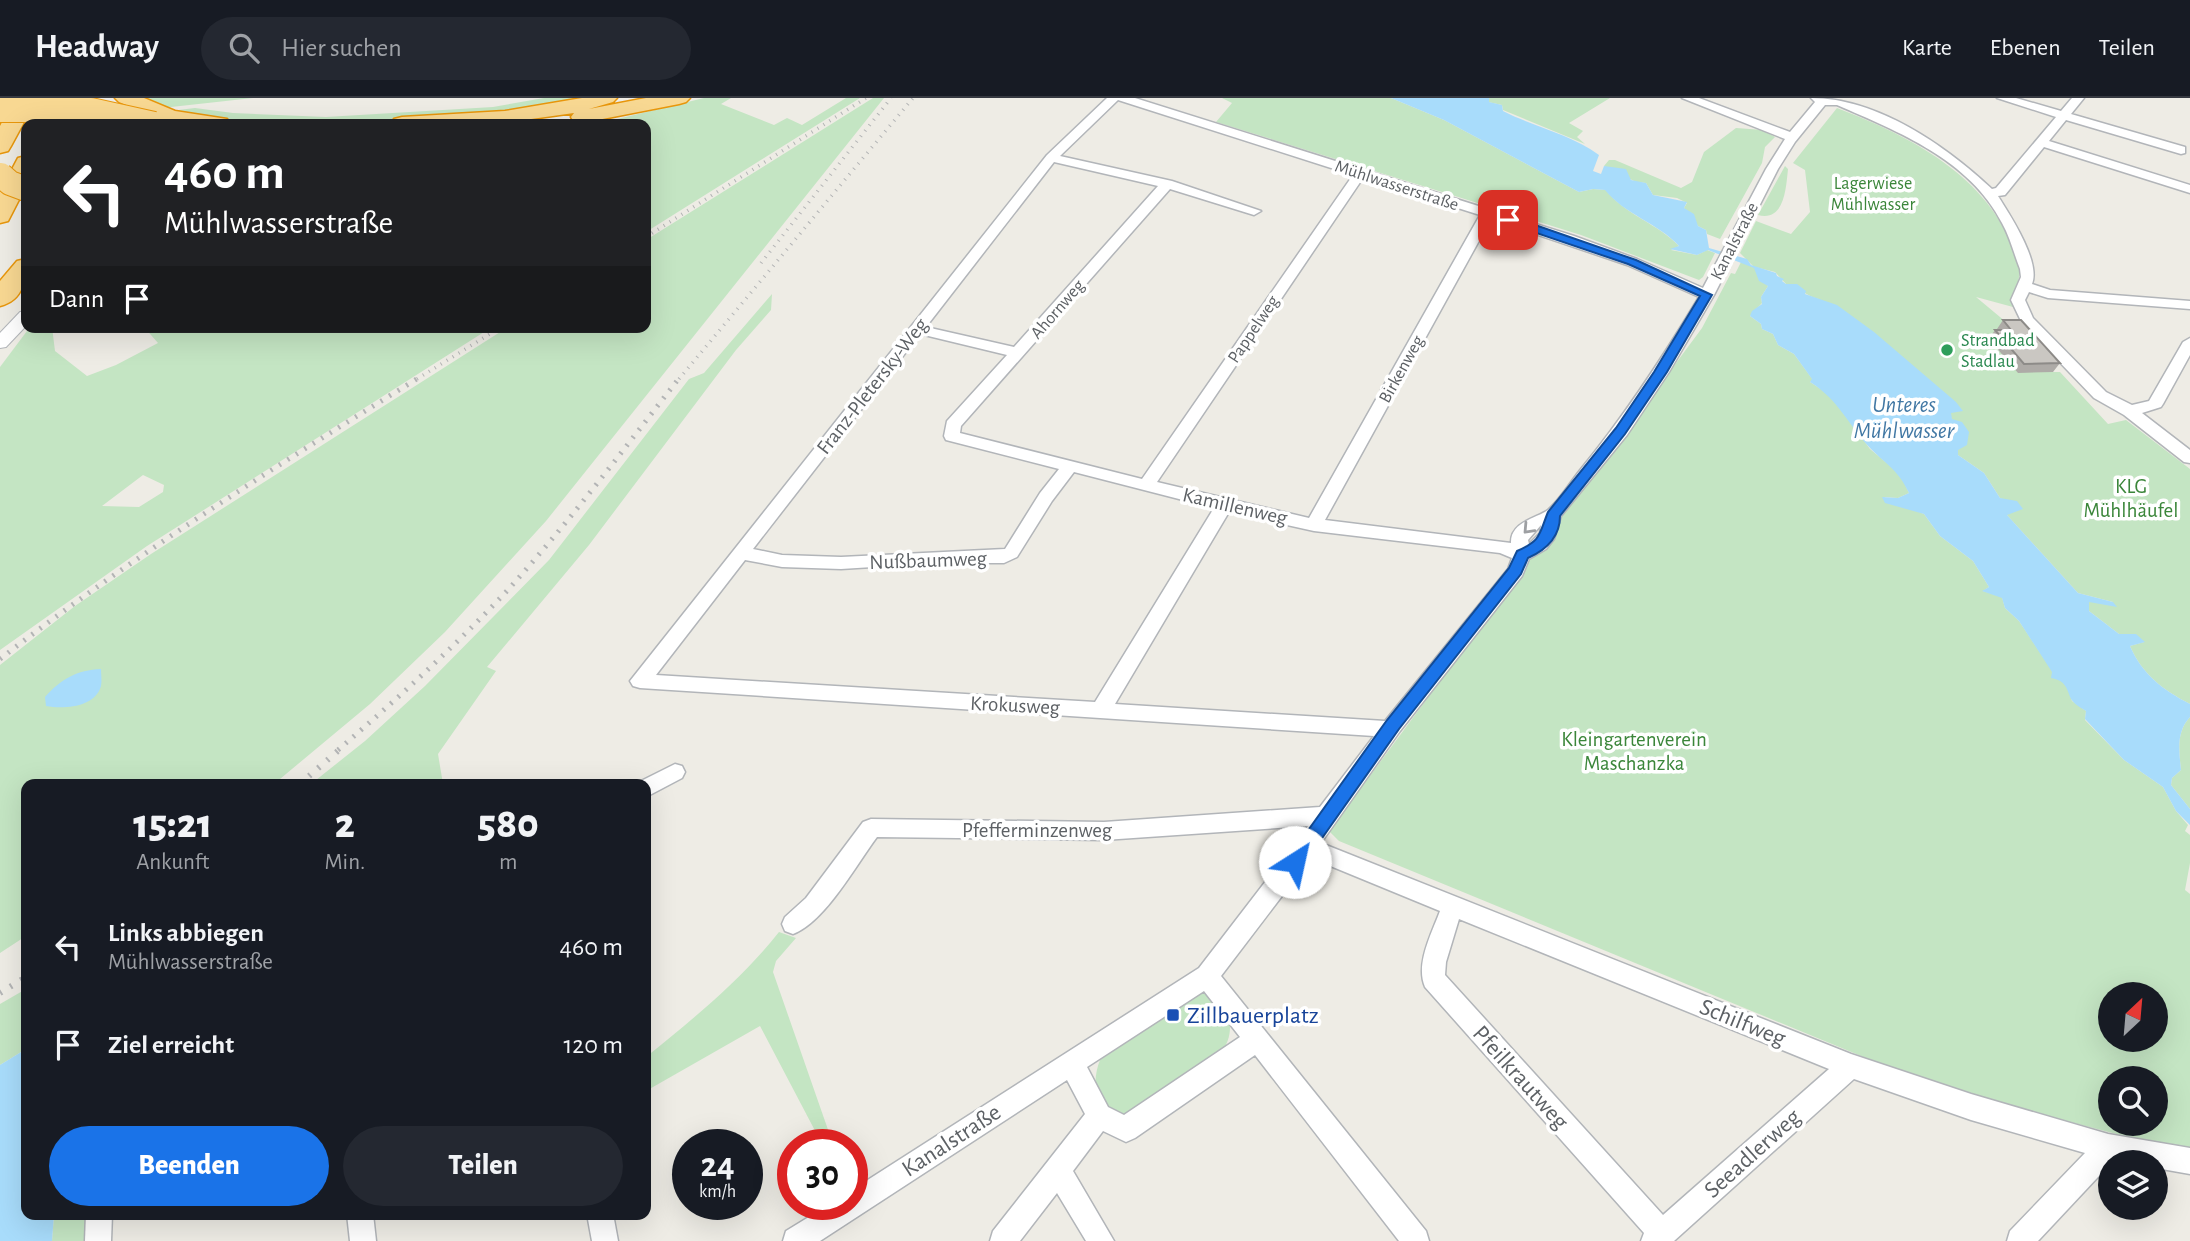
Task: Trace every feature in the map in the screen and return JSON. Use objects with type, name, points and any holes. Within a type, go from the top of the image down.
[{"type":"highway","points":[[5,107],[26,98]]},
{"type":"highway","points":[[5,107],[37,98]]},
{"type":"highway","points":[[47,119],[57,98]]},
{"type":"highway","points":[[5,107],[79,98]]},
{"type":"highway","points":[[124,98],[160,119]]},
{"type":"highway","points":[[464,119],[525,114],[606,98]]},
{"type":"highway","points":[[641,106],[662,98]]},
{"type":"highway","points":[[564,119],[679,98]]},
{"type":"highway","points":[[5,107],[91,110],[155,119]]},
{"type":"highway","points":[[5,107],[1,158],[10,183],[21,187]]},
{"type":"highway","points":[[0,216],[21,173]]},
{"type":"highway","points":[[0,298],[21,272]]},
{"type":"street","points":[[109,119],[124,98]]},
{"type":"street","name":"Franz-Pletersky-Weg","points":[[639,681],[1051,158],[1114,98]]},
{"type":"street","name":"Mühlwasserstraße","points":[[1123,98],[1488,213],[1632,262],[1707,295]]},
{"type":"street","points":[[1688,98],[1792,137]]},
{"type":"street","points":[[2003,98],[2181,150]]},
{"type":"street","points":[[1989,193],[2000,192],[2078,98]]},
{"type":"street","points":[[1826,99],[1885,120],[1916,135],[1958,164],[1989,193],[2009,223],[2022,251],[2027,269],[2018,300],[2028,320],[2100,395],[2130,411],[2190,458]]},
{"type":"street","name":"Kanalstraße","points":[[1207,976],[1307,847],[1326,816],[1390,729],[1516,570],[1522,555],[1539,548],[1553,527],[1553,516],[1620,431],[1661,372],[1707,295],[1772,169],[1792,137],[1826,99]]},
{"type":"street","points":[[2040,142],[2190,188]]},
{"type":"street","points":[[1051,158],[1167,184],[1254,211]]},
{"type":"street","name":"Pappelweg","points":[[1147,484],[1360,173]]},
{"type":"street","name":"Ahornweg","points":[[952,436],[953,425],[1020,353],[1167,184]]},
{"type":"street","name":"Birkenweg","points":[[1314,524],[1488,213]]},
{"type":"street","points":[[2024,286],[2048,294],[2190,305]]},
{"type":"street","points":[[0,343],[21,321]]},
{"type":"street","points":[[916,329],[1020,353]]},
{"type":"street","points":[[2130,411],[2155,404],[2190,342]]},
{"type":"street","name":"Kamillenweg","points":[[952,436],[1224,505],[1314,524],[1503,547],[1522,555]]},
{"type":"street","name":"Nußbaumweg","points":[[740,553],[782,561],[841,563],[937,557],[1004,557],[1011,553],[1070,466]]},
{"type":"street","points":[[1101,710],[1224,505]]},
{"type":"street","name":"Krokusweg","points":[[639,681],[1390,729]]},
{"type":"street","points":[[651,785],[675,772]]},
{"type":"street","name":"Pfefferminzenweg","points":[[793,924],[814,905],[871,828],[1104,831],[1326,816]]},
{"type":"street","name":"Schilfweg","points":[[1307,847],[1851,1066],[1971,1107],[2108,1147],[2190,1161]]},
{"type":"street","name":"Pfeilkrautweg","points":[[1453,904],[1434,962],[1433,979],[1658,1237]]},
{"type":"street","points":[[1258,1039],[1126,1129],[1099,1116],[1071,1063],[1207,976],[1258,1039],[1416,1241]]},
{"type":"street","name":"Kanalstraße","points":[[808,1238],[1071,1063]]},
{"type":"street","name":"Seeadlerweg","points":[[1658,1237],[1851,1066]]},
{"type":"street","points":[[1003,1241],[1099,1116]]},
{"type":"street","points":[[2020,1241],[2108,1147]]},
{"type":"street","points":[[1057,1169],[1101,1241]]},
{"type":"street","points":[[98,1241],[99,1220]]},
{"type":"street","points":[[361,1220],[363,1241]]},
{"type":"street","points":[[601,1220],[605,1241]]},
{"type":"green space","points":[[140,98],[253,98],[162,108]]},
{"type":"green space","points":[[544,98],[593,98],[435,119],[222,119],[170,111],[195,108],[233,113],[326,117],[493,107]]},
{"type":"green space","points":[[704,98],[731,98],[721,104],[774,125],[787,118],[802,125],[846,98],[860,98],[651,229],[651,119],[618,119]]},
{"type":"green space","points":[[873,98],[884,98],[546,521],[445,632],[370,704],[280,779],[21,779],[21,939],[0,953],[0,665],[75,606],[151,554],[499,333],[651,333],[651,237]]},
{"type":"green space","points":[[1222,98],[1391,98],[1444,120],[1579,192],[1606,190],[1622,206],[1679,246],[1671,250],[1697,255],[1707,250],[1715,253],[1699,280],[1581,235],[1216,122],[1232,103]]},
{"type":"green space","points":[[1489,98],[1610,98],[1569,123],[1583,131],[1577,137],[1585,144],[1503,110],[1502,105],[1488,102]]},
{"type":"green space","points":[[1837,108],[1893,132],[1946,164],[1969,183],[1989,206],[2006,231],[2018,261],[2019,279],[2013,307],[1976,297],[2006,322],[2053,372],[2060,372],[2108,424],[2126,420],[2190,469],[2190,704],[2162,687],[2141,665],[2130,646],[2144,642],[2135,634],[2119,634],[2089,611],[2088,602],[2113,602],[2078,593],[2006,514],[2006,501],[2000,498],[1984,473],[1958,455],[1952,419],[1818,299],[1786,284],[1775,272],[1755,267],[1768,286],[1761,297],[1762,303],[1750,316],[1761,324],[1762,329],[1773,334],[1778,345],[1794,354],[1813,380],[1810,382],[1830,395],[1870,449],[1900,474],[1909,493],[1898,498],[1883,497],[1924,514],[1940,536],[1973,561],[1989,587],[1983,591],[2002,597],[2005,608],[2019,621],[2053,672],[2067,686],[2072,701],[2086,711],[2085,720],[2124,760],[2163,787],[2176,811],[2188,825],[2185,831],[2190,835],[2190,863],[2185,890],[2190,894],[2190,1152],[2123,1136],[2168,1136],[2168,1066],[2098,1066],[2098,1129],[2041,1114],[1895,1070],[1339,841],[1329,831],[1702,328],[1731,273],[1735,274],[1741,262],[1754,267],[1740,253],[1756,221],[1791,234],[1810,212],[1805,170],[1793,163]]},
{"type":"green space","points":[[1736,128],[1763,130],[1775,137],[1765,147],[1762,163],[1720,239],[1707,234],[1706,230],[1698,226],[1684,208],[1687,203],[1677,198],[1653,195],[1646,183],[1636,182],[1604,166],[1609,160],[1615,160],[1681,188],[1692,182],[1704,152]]},
{"type":"green space","points":[[1785,166],[1788,169],[1786,185],[1779,208],[1767,216],[1758,215]]},
{"type":"green space","points":[[772,294],[771,310],[736,350],[589,545],[487,667],[496,671],[438,754],[442,779],[317,779],[365,741],[425,686],[549,560],[689,379],[704,373]]},
{"type":"green space","points":[[26,333],[53,333],[55,351],[87,376],[116,365],[158,343],[149,333],[483,333],[147,546],[0,650],[0,367]],"holes":[[[143,475],[164,485],[163,492],[139,507],[102,506]]]},
{"type":"green space","points":[[2190,717],[2190,809],[2171,785],[2172,778],[2181,770],[2180,735]]},
{"type":"green space","points":[[779,932],[796,938],[776,961],[773,972],[828,1129],[814,1129],[760,1026],[651,1088],[651,1053],[733,983]]},
{"type":"green space","points":[[21,992],[21,1052],[0,1065],[0,1004]]},
{"type":"green space","points":[[1204,993],[1220,1003],[1229,1018],[1229,1035],[1221,1053],[1131,1116],[1111,1111],[1099,1098],[1096,1090],[1100,1060],[1196,995]]},
{"type":"green space","points":[[54,1220],[92,1220],[91,1241],[52,1241]]},
{"type":"water","name":"Unteres Mühlwasser","points":[[1391,98],[1489,98],[1489,102],[1502,105],[1503,111],[1515,117],[1577,142],[1599,155],[1593,171],[1601,174],[1604,166],[1626,169],[1631,180],[1646,183],[1653,195],[1687,202],[1684,208],[1694,214],[1698,226],[1706,230],[1709,248],[1747,259],[1751,265],[1776,273],[1786,284],[1797,284],[1806,291],[1805,294],[1837,305],[1874,332],[1956,402],[1963,411],[1951,413],[1952,419],[1962,422],[1969,432],[1967,445],[1958,450],[1958,455],[1984,473],[2000,498],[2017,501],[2023,509],[2007,515],[2078,593],[2113,602],[2117,607],[2089,602],[2089,611],[2119,634],[2136,634],[2145,642],[2130,646],[2141,665],[2162,687],[2190,704],[2190,717],[2182,729],[2180,742],[2181,770],[2172,778],[2171,785],[2190,809],[2190,825],[2176,811],[2163,787],[2124,760],[2085,719],[2086,711],[2072,701],[2065,685],[2051,678],[2052,672],[2019,621],[2005,608],[2002,598],[1982,591],[1989,587],[1973,561],[1940,536],[1924,514],[1885,503],[1882,497],[1898,498],[1909,493],[1901,479],[1863,440],[1829,397],[1810,382],[1812,379],[1794,354],[1778,345],[1773,334],[1762,329],[1761,324],[1750,316],[1752,311],[1762,304],[1761,297],[1768,286],[1759,281],[1754,268],[1708,250],[1697,255],[1670,249],[1679,246],[1622,206],[1605,190],[1579,192],[1444,120]]},
{"type":"water","points":[[101,669],[101,686],[92,699],[69,707],[46,706],[45,697],[63,680],[84,671]]},
{"type":"water","points":[[21,1052],[21,1220],[54,1220],[52,1241],[0,1241],[0,1065]]},
{"type":"building","points":[[2003,320],[2021,320],[2060,363],[2024,364],[1995,330],[2011,330]]},
{"type":"railway","points":[[651,234],[866,98]]},
{"type":"railway","points":[[761,263],[891,98]]},
{"type":"railway","points":[[679,379],[913,98]]},
{"type":"railway","points":[[417,379],[491,333]]},
{"type":"railway","points":[[0,659],[154,548],[259,478],[420,377]]},
{"type":"railway","points":[[338,750],[423,674],[505,593],[573,514],[680,377]]},
{"type":"railway","points":[[306,779],[340,749]]},
{"type":"railway","points":[[0,993],[21,980]]},
{"type":"place","name":"Strandbad Stadlau","points":[[1947,350]]},
{"type":"place","name":"Zillbauerplatz","points":[[1173,1015]]},
{"type":"route","points":[[1295,862],[1393,724],[1516,570],[1522,555],[1539,548],[1553,527],[1553,516],[1620,431],[1661,372],[1707,295],[1632,262],[1508,220]]},
{"type":"park label","name":"Lagerwiese Mühlwasser","points":[[1873,193]]},
{"type":"park label","name":"KLG Mühlhäufel","points":[[2131,498]]},
{"type":"park label","name":"Kleingartenverein Maschanzka","points":[[1634,751]]}]
